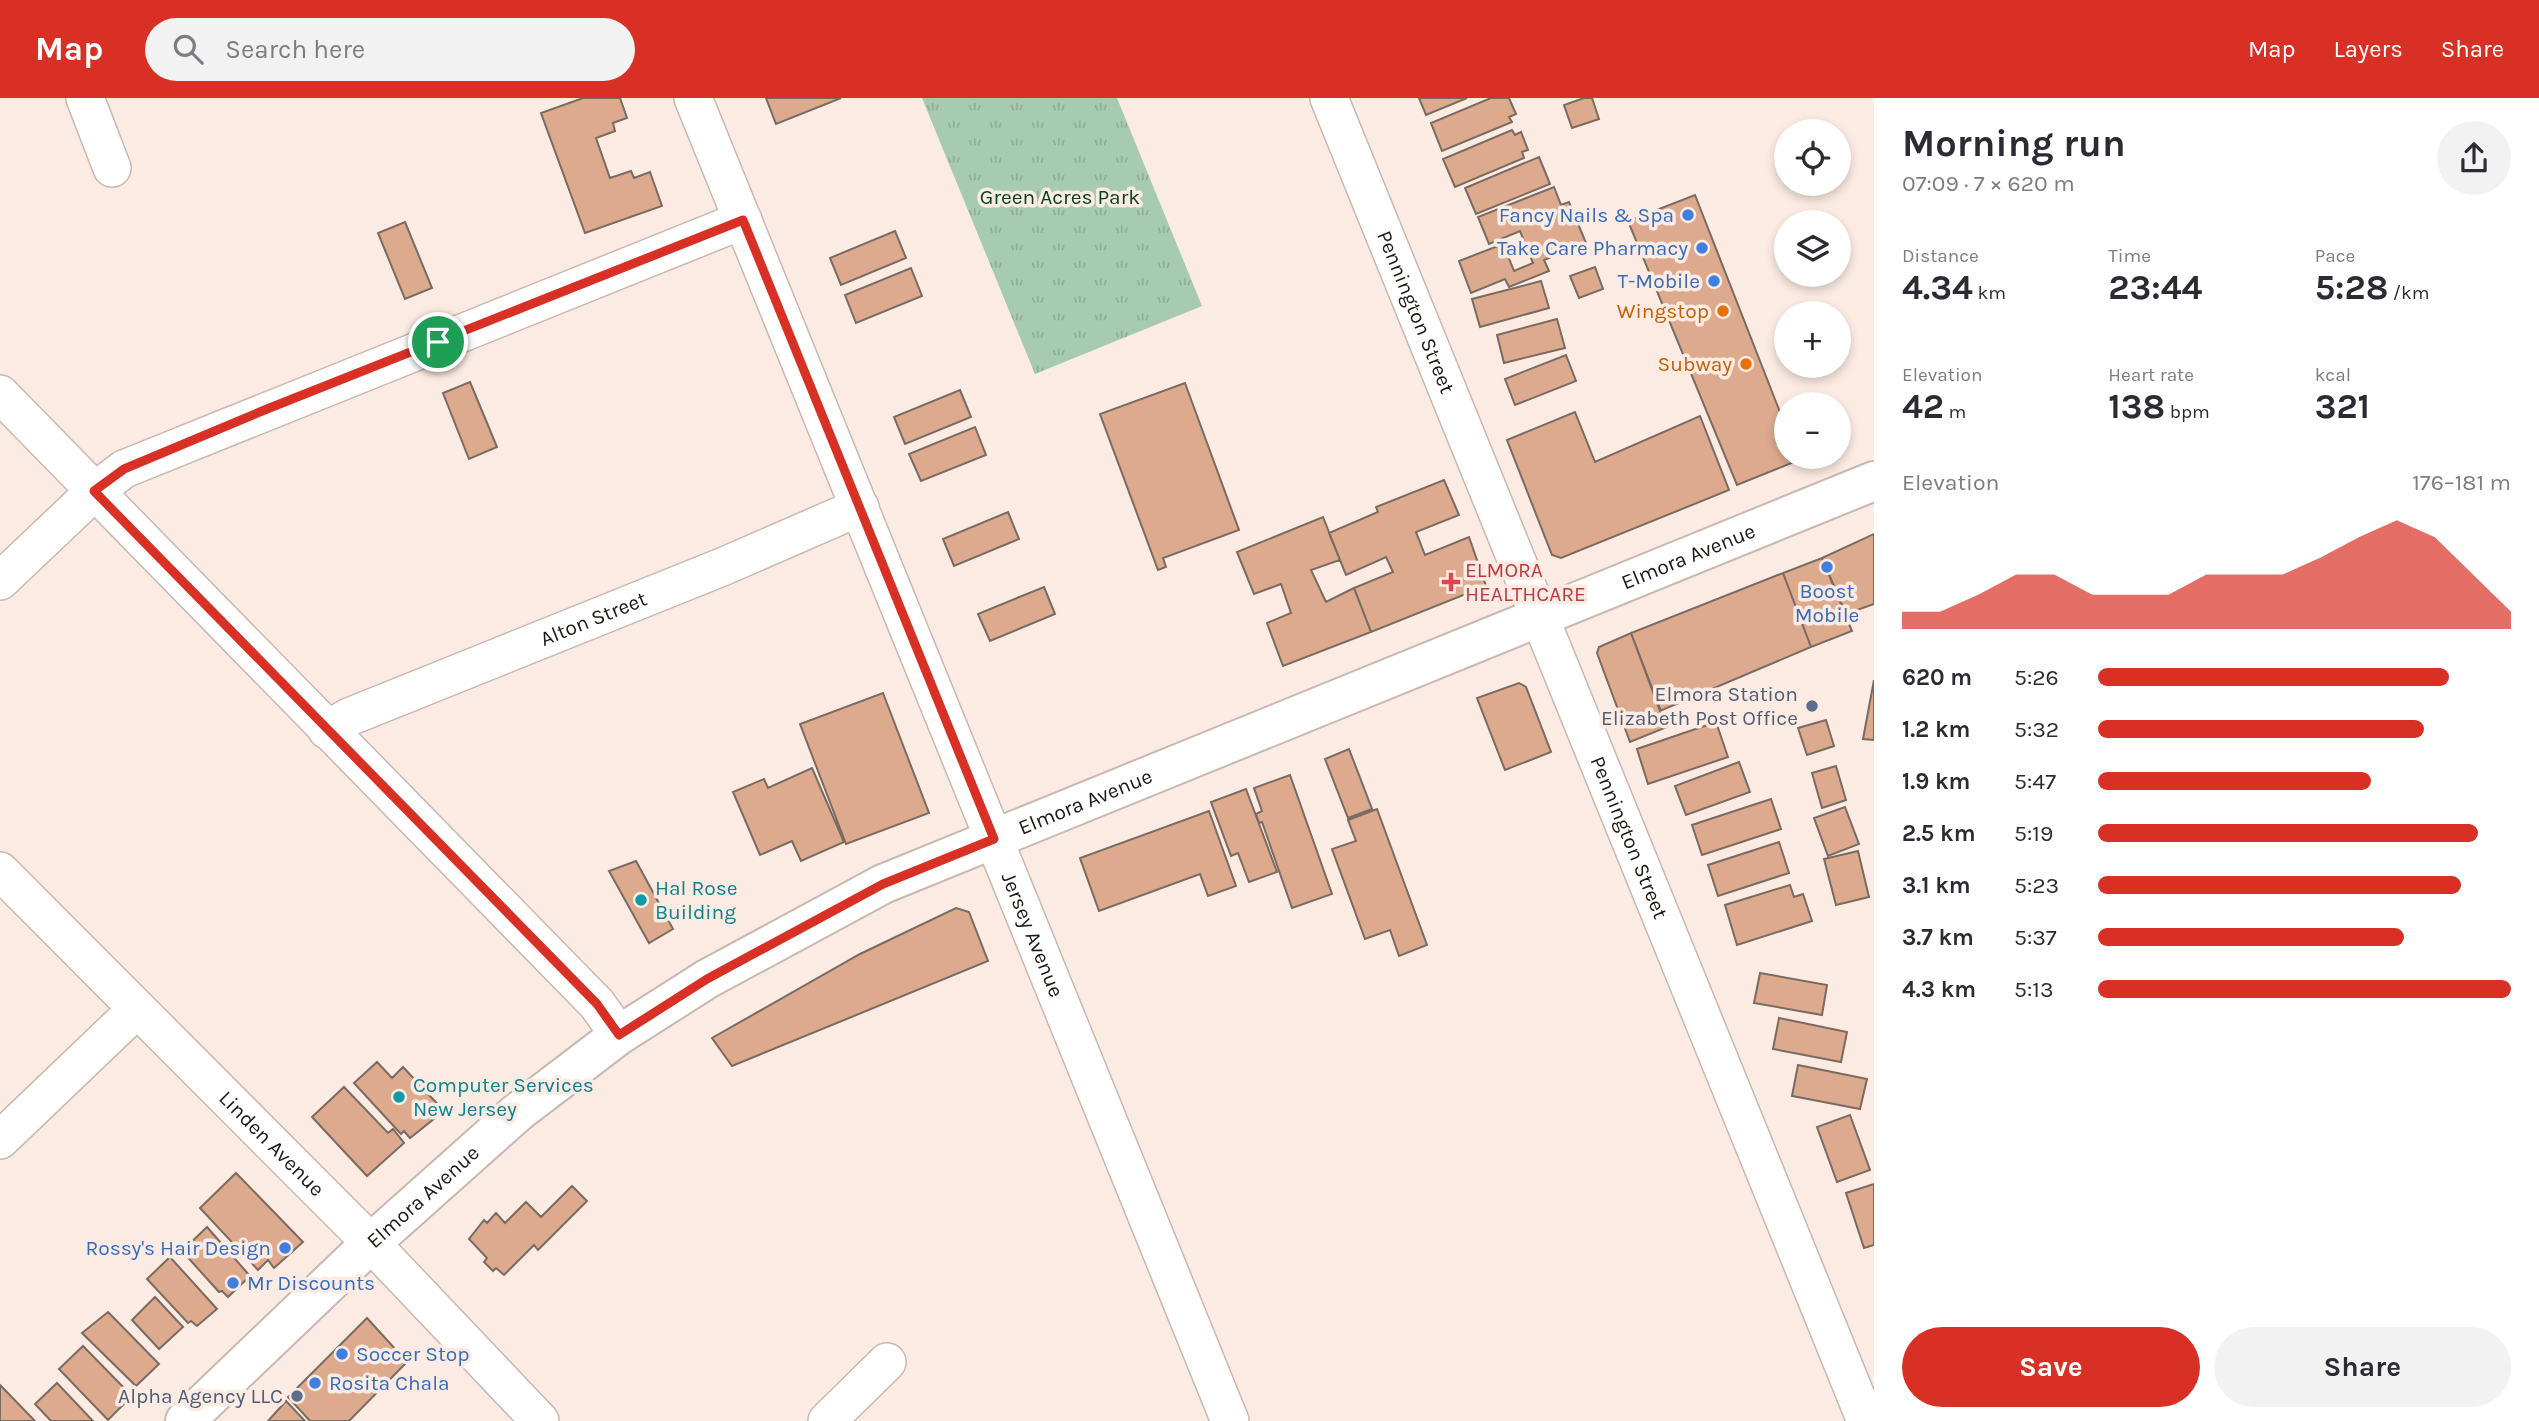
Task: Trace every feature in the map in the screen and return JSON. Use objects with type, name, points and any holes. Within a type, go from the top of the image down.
[{"type":"main road","name":"Elmora Avenue","points":[[185,1421],[371,1243],[519,1112],[619,1035],[707,979],[883,884],[1874,481]]},
{"type":"street","points":[[85,98],[112,168]]},
{"type":"street","name":"Jersey Avenue","points":[[693,98],[1230,1421]]},
{"type":"street","name":"Pennington Street","points":[[1329,98],[1866,1421]]},
{"type":"street","points":[[0,581],[94,491],[124,469],[267,409],[743,220]]},
{"type":"street","points":[[0,394],[597,1004],[619,1035]]},
{"type":"street","name":"Alton Street","points":[[327,730],[349,717],[722,567],[860,507]]},
{"type":"street","name":"Linden Avenue","points":[[0,871],[371,1243],[540,1421]]},
{"type":"street","points":[[0,1140],[137,1009]]},
{"type":"street","points":[[827,1421],[887,1362]]},
{"type":"green space","name":"Green Acres Park","points":[[922,98],[1117,98],[1202,306],[1035,374]]},
{"type":"building","points":[[583,98],[620,98],[627,118],[613,123],[615,131],[596,138],[610,178],[631,171],[634,178],[650,172],[662,206],[585,233],[541,113]]},
{"type":"building","points":[[766,98],[841,98],[776,124]]},
{"type":"building","points":[[1419,98],[1467,98],[1426,115]]},
{"type":"building","points":[[1491,98],[1509,98],[1516,114],[1509,117],[1512,122],[1442,151],[1431,123]]},
{"type":"building","points":[[1592,98],[1599,119],[1572,128],[1564,105]]},
{"type":"building","points":[[1512,130],[1515,135],[1521,132],[1528,150],[1522,152],[1524,158],[1455,187],[1443,159]]},
{"type":"building","points":[[1539,157],[1550,184],[1476,214],[1465,188]]},
{"type":"building","points":[[1554,187],[1561,205],[1569,202],[1586,243],[1544,260],[1549,271],[1509,287],[1505,279],[1471,293],[1459,261],[1503,244],[1514,271],[1533,263],[1520,231],[1489,244],[1478,217]]},
{"type":"building","points":[[1695,195],[1774,397],[1774,469],[1777,469],[1737,485],[1628,221]]},
{"type":"building","points":[[405,222],[432,288],[405,299],[378,233]]},
{"type":"building","points":[[895,231],[906,258],[841,285],[830,258]]},
{"type":"building","points":[[1595,267],[1603,289],[1579,298],[1570,276]]},
{"type":"building","points":[[911,268],[922,296],[856,323],[845,295]]},
{"type":"building","points":[[1541,281],[1549,308],[1480,327],[1472,299]]},
{"type":"building","points":[[1557,319],[1565,348],[1504,363],[1497,335]]},
{"type":"building","points":[[1566,355],[1576,381],[1515,405],[1505,379]]},
{"type":"building","points":[[470,382],[497,447],[469,459],[443,393]]},
{"type":"building","points":[[1185,383],[1239,530],[1163,558],[1166,567],[1158,570],[1100,414]]},
{"type":"building","points":[[960,390],[971,417],[905,444],[894,417]]},
{"type":"building","points":[[1575,412],[1595,462],[1700,416],[1729,490],[1561,558],[1552,555],[1507,440]]},
{"type":"building","points":[[975,427],[986,455],[921,481],[909,454]]},
{"type":"building","points":[[1444,480],[1459,515],[1416,532],[1425,555],[1469,537],[1486,586],[1371,632],[1354,588],[1393,572],[1386,557],[1346,575],[1329,533],[1378,512],[1376,507]]},
{"type":"building","points":[[1008,512],[1019,539],[954,566],[943,539]]},
{"type":"building","points":[[1323,517],[1340,560],[1311,570],[1326,602],[1354,588],[1371,632],[1283,666],[1267,623],[1291,613],[1281,584],[1254,594],[1237,552]]},
{"type":"building","points":[[1874,534],[1874,604],[1846,614],[1822,558]]},
{"type":"building","points":[[1822,558],[1852,631],[1811,647],[1783,573]]},
{"type":"building","points":[[1783,573],[1811,647],[1660,711],[1631,633]]},
{"type":"building","points":[[1044,587],[1055,614],[990,641],[978,614]]},
{"type":"building","points":[[1631,633],[1667,727],[1630,742],[1597,653],[1599,647]]},
{"type":"building","points":[[1874,680],[1874,740],[1863,739]]},
{"type":"building","points":[[1519,683],[1526,687],[1551,752],[1505,770],[1477,698]]},
{"type":"building","points":[[883,693],[929,813],[846,844],[800,724]]},
{"type":"building","points":[[1826,720],[1834,746],[1807,755],[1798,728]]},
{"type":"building","points":[[1716,722],[1728,757],[1648,784],[1637,749]]},
{"type":"building","points":[[1349,749],[1372,809],[1348,818],[1325,759]]},
{"type":"building","points":[[1739,762],[1750,792],[1686,815],[1675,786]]},
{"type":"building","points":[[1836,766],[1846,800],[1822,808],[1812,773]]},
{"type":"building","points":[[812,768],[844,842],[801,861],[792,841],[760,855],[733,792],[764,779],[768,788]]},
{"type":"building","points":[[1290,775],[1332,894],[1292,908],[1262,822],[1259,823],[1256,814],[1262,811],[1254,788]]},
{"type":"building","points":[[1246,789],[1277,872],[1249,882],[1238,853],[1231,856],[1211,802]]},
{"type":"building","points":[[1771,799],[1781,829],[1702,855],[1692,825]]},
{"type":"building","points":[[1845,807],[1859,844],[1828,856],[1814,818]]},
{"type":"building","points":[[1377,809],[1427,945],[1399,956],[1390,930],[1365,939],[1332,849],[1356,841],[1348,820]]},
{"type":"building","points":[[1209,811],[1236,886],[1208,896],[1200,874],[1099,911],[1080,858]]},
{"type":"building","points":[[1779,842],[1789,873],[1718,896],[1708,865]]},
{"type":"building","points":[[1858,851],[1869,897],[1836,905],[1824,859]]},
{"type":"building","name":"Hal Rose Building","points":[[636,861],[673,929],[649,943],[609,871]]},
{"type":"building","points":[[1790,885],[1794,897],[1803,894],[1812,921],[1737,945],[1725,905]]},
{"type":"building","points":[[956,908],[969,912],[988,961],[732,1066],[712,1038],[860,954]]},
{"type":"building","points":[[1760,973],[1827,985],[1822,1015],[1754,1003]]},
{"type":"building","points":[[1779,1018],[1847,1032],[1841,1062],[1773,1049]]},
{"type":"building","name":"Computer Services New Jersey","points":[[377,1062],[392,1078],[403,1067],[444,1111],[410,1138],[404,1131],[401,1134],[354,1083]]},
{"type":"building","points":[[1798,1065],[1867,1079],[1860,1109],[1792,1096]]},
{"type":"building","points":[[344,1087],[388,1133],[393,1129],[404,1143],[367,1176],[312,1117]]},
{"type":"building","points":[[1850,1115],[1870,1170],[1837,1182],[1817,1127]]},
{"type":"building","points":[[236,1173],[303,1242],[274,1268],[268,1260],[258,1270],[200,1208]]},
{"type":"building","points":[[1874,1184],[1874,1245],[1864,1248],[1846,1193]]},
{"type":"building","points":[[572,1186],[587,1201],[538,1250],[534,1245],[504,1275],[496,1268],[493,1271],[484,1262],[487,1258],[469,1239],[484,1220],[487,1223],[496,1213],[505,1223],[526,1202],[541,1217]]},
{"type":"building","points":[[207,1227],[250,1276],[228,1297],[222,1291],[219,1292],[182,1251]]},
{"type":"building","points":[[170,1257],[217,1309],[197,1326],[191,1321],[188,1323],[147,1279]]},
{"type":"building","points":[[155,1297],[183,1327],[159,1349],[132,1320]]},
{"type":"building","points":[[108,1312],[159,1364],[136,1386],[82,1333]]},
{"type":"building","points":[[367,1318],[407,1362],[349,1421],[310,1421],[288,1397]]},
{"type":"building","points":[[83,1346],[132,1396],[108,1420],[59,1369]]},
{"type":"building","points":[[57,1383],[93,1421],[51,1421],[35,1404]]},
{"type":"building","points":[[0,1385],[35,1421],[0,1421]]},
{"type":"building","points":[[286,1401],[305,1421],[268,1421]]},
{"type":"place","name":"Fancy Nails & Spa","points":[[1688,215]]},
{"type":"place","name":"Take Care Pharmacy","points":[[1702,248]]},
{"type":"place","name":"T-Mobile","points":[[1714,281]]},
{"type":"place","name":"Wingstop","points":[[1723,311]]},
{"type":"place","name":"Subway","points":[[1746,364]]},
{"type":"place","name":"Boost Mobile","points":[[1827,567]]},
{"type":"place","name":"ELMORA HEALTHCARE","points":[[1451,582]]},
{"type":"place","name":"Elmora Station Elizabeth Post Office","points":[[1812,706]]},
{"type":"place","name":"Hal Rose Building","points":[[641,900]]},
{"type":"place","name":"Computer Services New Jersey","points":[[399,1097]]},
{"type":"place","name":"Rossy's Hair Design","points":[[285,1248]]},
{"type":"place","name":"Mr Discounts","points":[[233,1283]]},
{"type":"place","name":"Soccer Stop","points":[[342,1354]]},
{"type":"place","name":"Rosita Chala","points":[[315,1383]]},
{"type":"place","name":"Alpha Agency LLC","points":[[297,1396]]},
{"type":"route","points":[[743,220],[994,839],[883,884],[707,979],[619,1035],[597,1004],[94,491],[124,469],[438,342],[743,220]]}]
